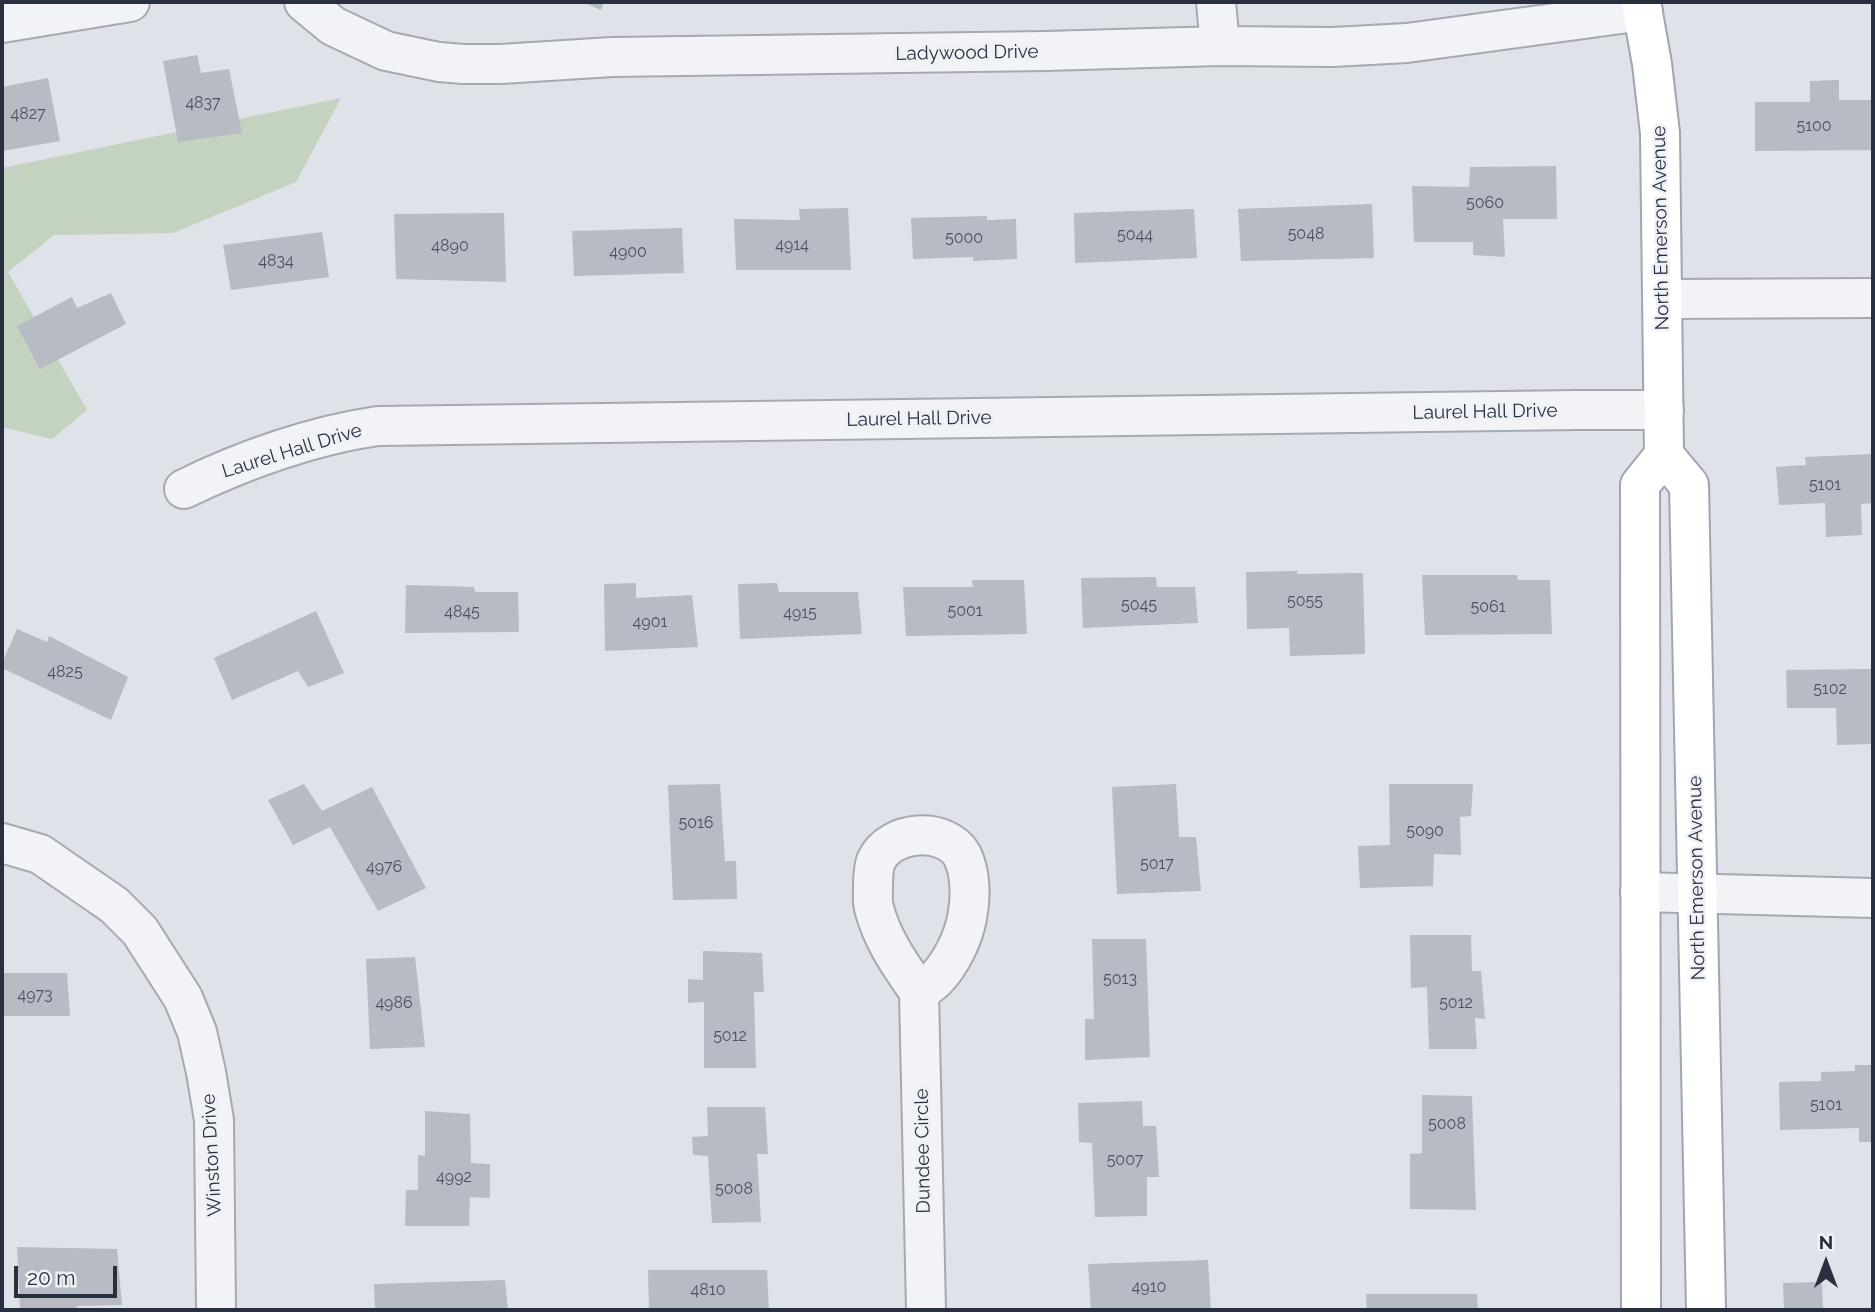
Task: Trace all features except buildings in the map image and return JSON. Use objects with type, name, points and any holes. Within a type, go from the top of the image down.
[{"type":"main road","name":"North Emerson Avenue","points":[[1642,6],[1653,64],[1660,133],[1664,455],[1689,485],[1706,1310]]},
{"type":"main road","points":[[1641,1310],[1640,485],[1664,455]]},
{"type":"street","points":[[2,23],[130,2]]},
{"type":"street","name":"Ladywood Drive","points":[[304,2],[333,26],[386,51],[439,62],[501,64],[612,57],[1220,46],[1333,47],[1407,43],[1642,6]]},
{"type":"street","points":[[1216,2],[1220,46]]},
{"type":"street","points":[[1663,299],[1873,298]]},
{"type":"street","name":"Laurel Hall Drive","points":[[184,489],[215,474],[279,451],[328,436],[378,426],[1664,410]]},
{"type":"street","name":"Winston Drive","points":[[2,843],[40,854],[114,905],[140,931],[183,998],[197,1032],[214,1119],[216,1310]]},
{"type":"street","points":[[1640,892],[1873,898]]},
{"type":"street","name":"Dundee Circle","points":[[919,992],[926,1310]]},
{"type":"green space","points":[[341,98],[296,182],[173,233],[54,235],[8,272],[87,410],[52,439],[2,427],[2,168]]}]
